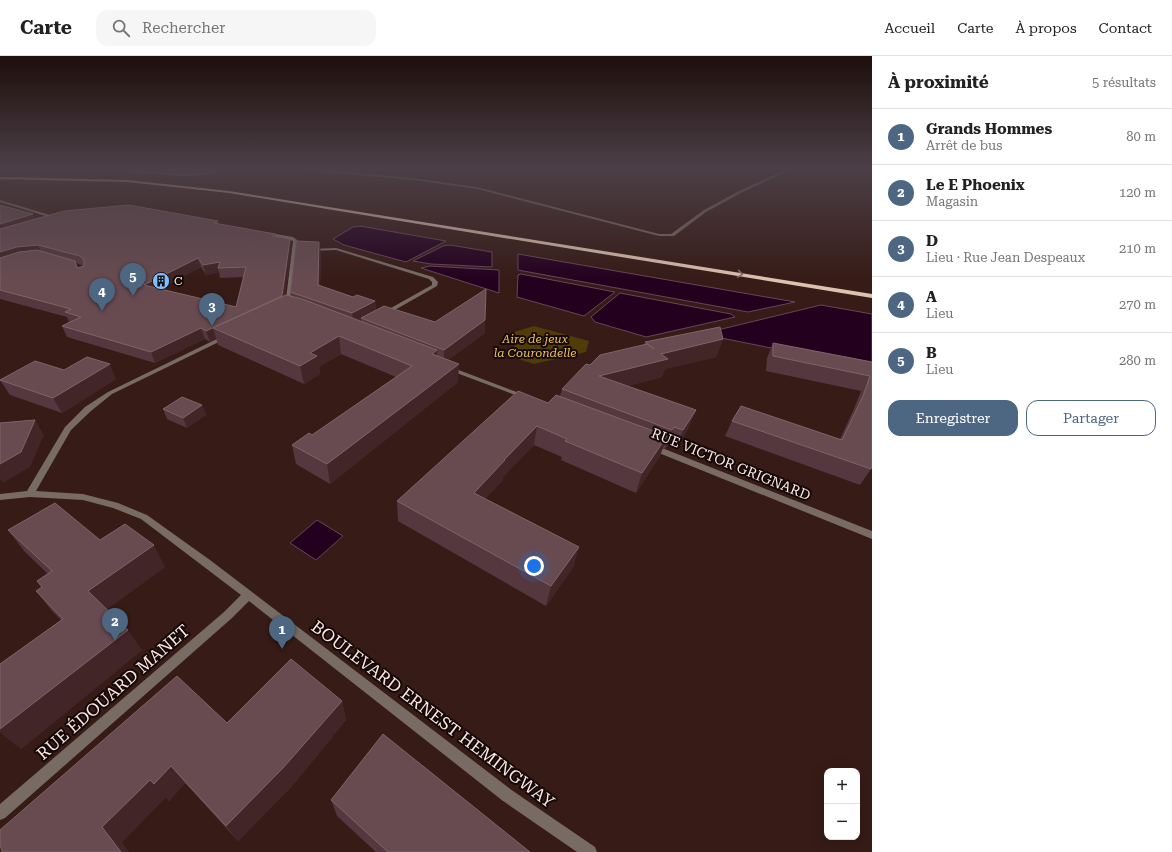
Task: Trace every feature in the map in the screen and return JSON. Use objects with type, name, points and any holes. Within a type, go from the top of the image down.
[{"type":"highway","points":[[316,206],[872,296]]},
{"type":"highway","points":[[348,206],[841,284]]},
{"type":"highway","points":[[352,206],[360,208]]},
{"type":"street","points":[[17,206],[53,217],[70,216]]},
{"type":"street","points":[[548,206],[646,233],[659,235],[672,235],[714,206]]},
{"type":"street","points":[[48,222],[62,217]]},
{"type":"street","points":[[257,231],[291,238],[295,240],[300,251],[291,309],[281,310]]},
{"type":"street","points":[[300,251],[336,249],[430,278],[435,282],[434,286],[380,316]]},
{"type":"street","points":[[30,494],[68,429],[88,409],[110,393],[233,333]]},
{"type":"street","points":[[438,364],[534,401]]},
{"type":"street","name":"RUE VICTOR GRIGNARD","points":[[645,444],[872,535]]},
{"type":"street","name":"BOULEVARD ERNEST HEMINGWAY","points":[[0,497],[30,494],[83,497],[115,505],[144,517],[248,595],[496,787],[590,852]]},
{"type":"street","name":"RUE ÉDOUARD MANET","points":[[0,813],[228,615],[248,595]]},
{"type":"green space","name":"Aire de jeux la Courondelle","points":[[534,326],[589,341],[586,352],[534,364],[515,358],[514,332]]},
{"type":"shaded area","points":[[360,226],[446,241],[406,262],[344,245],[333,239],[353,227]]},
{"type":"shaded area","points":[[450,245],[492,252],[492,267],[431,264],[413,261],[443,246]]},
{"type":"shaded area","points":[[518,254],[795,302],[748,312],[518,270]]},
{"type":"shaded area","points":[[430,266],[499,270],[499,293],[421,268]]},
{"type":"shaded area","points":[[521,274],[615,292],[584,316],[517,297],[518,275]]},
{"type":"shaded area","points":[[620,293],[731,314],[735,317],[646,337],[595,322],[591,317]]},
{"type":"shaded area","points":[[821,305],[872,314],[872,368],[701,334]]},
{"type":"shaded area","points":[[317,520],[343,536],[316,560],[290,543]]},
{"type":"building","points":[[0,206],[33,214],[0,224]]},
{"type":"building","points":[[117,206],[135,206],[218,221],[214,223],[275,234],[272,236],[290,239],[282,296],[206,331],[201,328],[151,352],[62,326],[81,317],[65,312],[71,309],[0,290],[0,258],[19,252],[37,250],[75,261],[77,268],[84,266],[84,260],[80,256],[38,245],[17,247],[0,252],[0,229],[64,211]],"holes":[[[198,258],[203,265],[220,262],[218,268],[246,267],[236,307],[144,285]]]},
{"type":"building","points":[[296,241],[319,242],[318,285],[353,297],[357,295],[375,301],[352,313],[290,292]]},
{"type":"building","points":[[486,289],[485,320],[444,350],[361,318],[384,306],[435,322]]},
{"type":"building","points":[[286,295],[302,299],[437,350],[432,354],[459,364],[327,464],[292,445],[309,433],[312,435],[412,366],[339,336],[310,353],[317,356],[300,366],[213,328]]},
{"type":"building","points":[[720,327],[723,339],[661,354],[668,359],[599,376],[696,410],[683,430],[674,427],[672,430],[562,389],[586,364],[590,365],[600,355],[647,344],[654,349],[645,342]]},
{"type":"building","points":[[773,343],[872,362],[871,469],[732,421],[741,406],[842,440],[863,396],[870,376],[773,356]]},
{"type":"building","points":[[87,357],[110,364],[53,398],[0,380],[35,361],[64,370]]},
{"type":"building","points":[[518,391],[548,403],[556,395],[667,436],[642,473],[565,441],[567,439],[537,426],[474,493],[579,547],[551,586],[397,501]]},
{"type":"building","points":[[182,397],[202,405],[183,418],[163,409]]},
{"type":"building","points":[[35,420],[21,452],[0,464],[0,423]]},
{"type":"building","points":[[55,503],[100,540],[125,524],[154,545],[88,591],[128,630],[0,729],[0,664],[63,619],[36,591],[42,587],[37,581],[52,571],[8,530]]},
{"type":"building","points":[[291,659],[342,701],[283,768],[226,826],[171,766],[154,784],[150,780],[102,827],[121,852],[2,852],[0,844],[0,830],[177,676],[227,723]]},
{"type":"building","points":[[383,734],[530,852],[388,852],[331,800]]},
{"type":"place","name":"C","points":[[161,281]]},
{"type":"place","name":"B","points":[[133,296]]},
{"type":"place","name":"A","points":[[102,311]]},
{"type":"place","name":"D","points":[[212,326]]},
{"type":"place","name":"Le E Phoenix","points":[[115,641]]},
{"type":"place","name":"Grands Hommes","points":[[282,649]]}]
